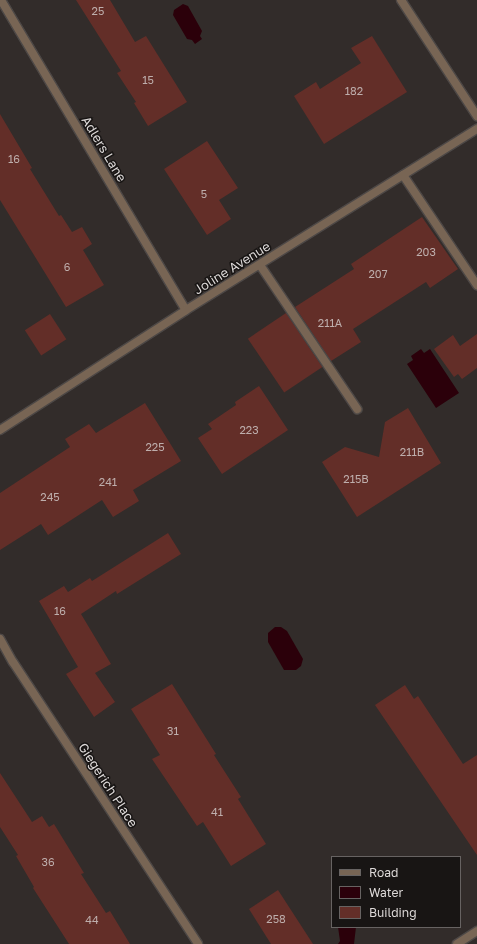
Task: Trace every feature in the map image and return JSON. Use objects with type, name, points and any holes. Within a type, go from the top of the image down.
[{"type":"street","name":"Adlers Lane","points":[[1,0],[186,310]]},
{"type":"street","points":[[401,0],[477,116]]},
{"type":"street","name":"Joline Avenue","points":[[0,430],[186,310],[477,129]]},
{"type":"street","points":[[404,175],[477,285]]},
{"type":"street","points":[[260,265],[357,409]]},
{"type":"street","name":"Giegerich Place","points":[[0,639],[13,662],[198,944]]},
{"type":"street","points":[[457,944],[477,931]]},
{"type":"water","points":[[183,4],[188,6],[202,31],[200,36],[202,39],[195,44],[192,40],[187,39],[173,15],[174,10]]},
{"type":"water","points":[[421,349],[424,353],[430,349],[459,393],[436,408],[407,364],[413,360],[411,356]]},
{"type":"water","points":[[275,627],[281,627],[287,631],[303,659],[301,666],[296,670],[284,670],[268,642],[268,633]]},
{"type":"water","points":[[338,928],[356,928],[354,944],[338,944],[340,941]]},
{"type":"building","points":[[76,0],[110,0],[135,42],[146,36],[187,102],[148,126],[134,103],[136,102],[117,73],[121,71]]},
{"type":"building","points":[[372,36],[407,92],[324,144],[294,96],[316,82],[320,89],[361,63],[351,48]]},
{"type":"building","points":[[0,114],[32,168],[30,169],[59,216],[61,215],[72,232],[82,227],[92,244],[83,250],[104,285],[66,307],[0,200]]},
{"type":"building","points":[[207,141],[238,188],[219,200],[231,219],[207,235],[164,169]]},
{"type":"building","points":[[422,217],[458,269],[430,288],[426,282],[353,329],[361,342],[331,361],[295,307],[354,269],[351,264]]},
{"type":"building","points":[[286,313],[322,367],[284,393],[248,339]]},
{"type":"building","points":[[50,314],[66,339],[41,355],[25,330]]},
{"type":"building","points":[[477,334],[477,368],[462,379],[458,374],[454,377],[434,349],[453,335],[460,346]]},
{"type":"building","points":[[259,386],[288,430],[222,474],[198,438],[212,429],[208,424],[236,405],[235,402]]},
{"type":"building","points":[[145,403],[181,461],[133,490],[139,501],[113,517],[102,500],[48,535],[41,524],[0,550],[0,493],[70,447],[65,439],[89,424],[96,433]]},
{"type":"building","points":[[408,408],[441,463],[357,517],[322,462],[345,447],[379,457],[385,422]]},
{"type":"building","points":[[168,533],[181,554],[117,594],[116,591],[81,614],[111,664],[95,673],[115,702],[94,717],[66,674],[78,667],[39,601],[64,586],[68,592],[90,578],[92,581]]},
{"type":"building","points":[[172,684],[216,754],[214,755],[241,797],[238,799],[266,844],[231,866],[203,822],[197,826],[152,759],[160,755],[131,709]]},
{"type":"building","points":[[405,685],[414,699],[418,696],[463,764],[477,755],[477,855],[375,705]]},
{"type":"building","points":[[0,773],[32,822],[42,816],[49,827],[54,824],[84,873],[81,874],[106,913],[110,911],[130,944],[69,944],[33,888],[34,887],[16,856],[18,855],[0,827]]},
{"type":"building","points":[[278,890],[313,944],[271,944],[249,909]]}]
